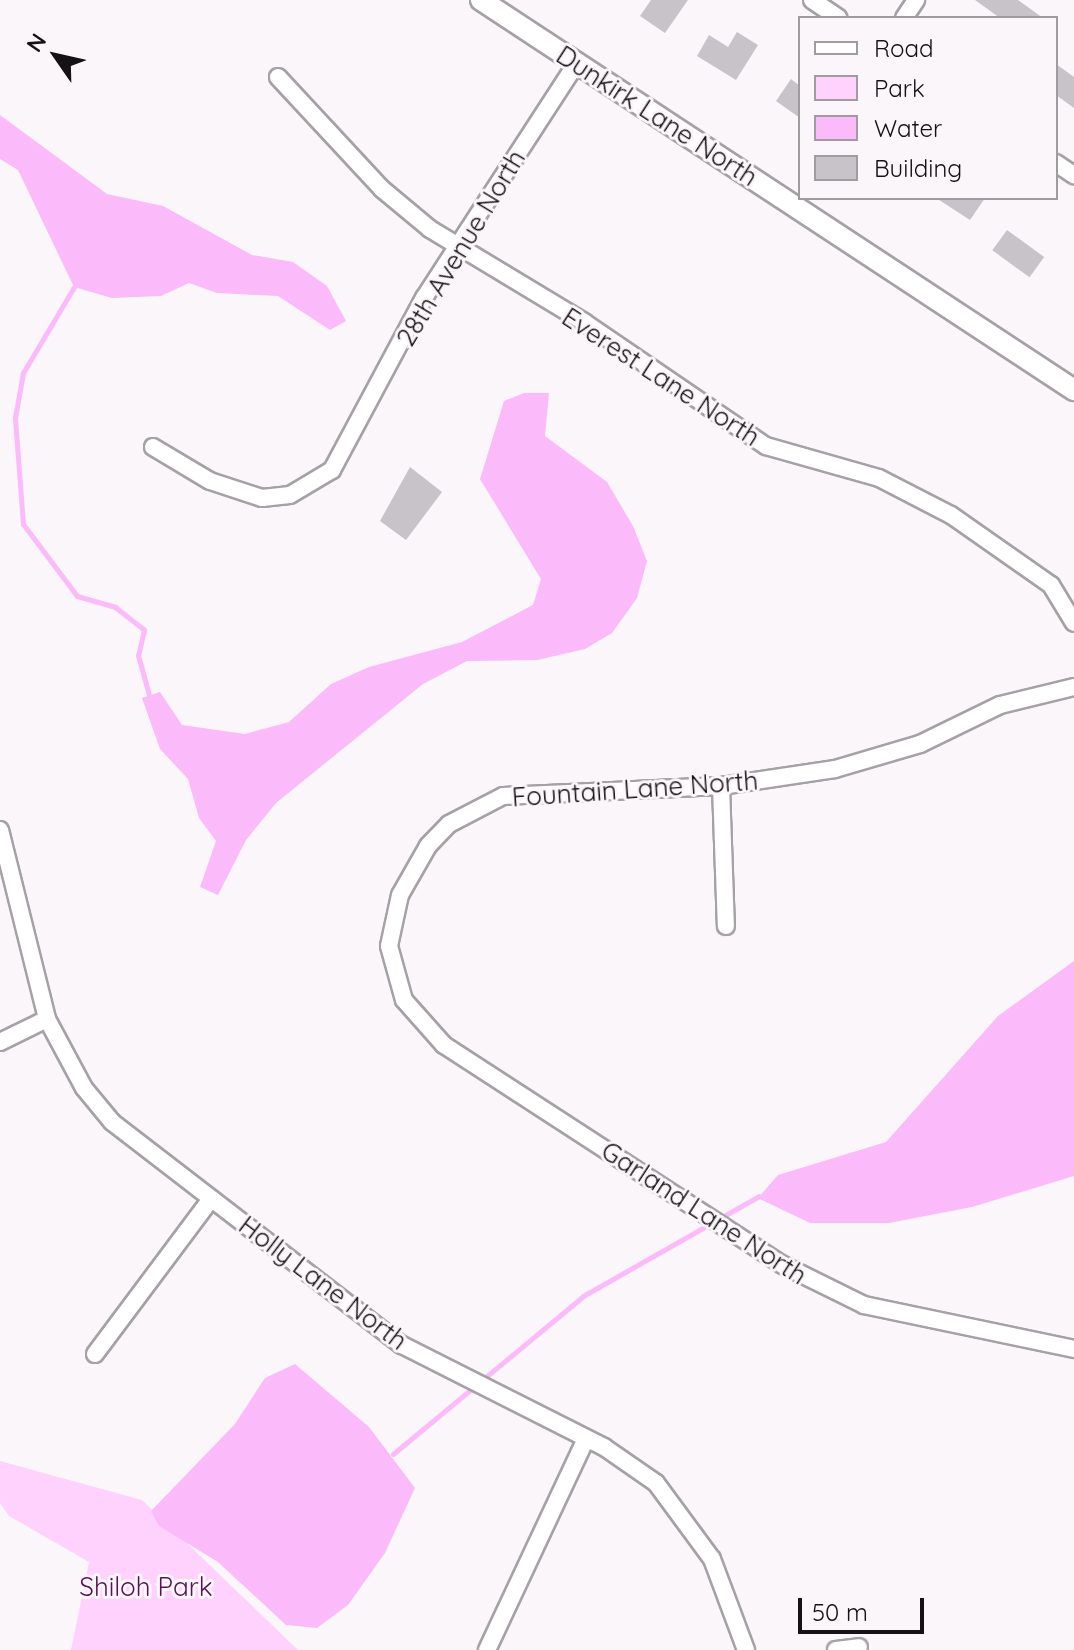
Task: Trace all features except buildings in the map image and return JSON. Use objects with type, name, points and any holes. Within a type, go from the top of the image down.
[{"type":"street","name":"Dunkirk Lane North","points":[[481,0],[1074,390]]},
{"type":"street","points":[[812,0],[836,16]]},
{"type":"street","name":"28th Avenue North","points":[[153,447],[223,487],[262,498],[315,484],[353,438],[457,247],[577,62]]},
{"type":"street","name":"Everest Lane North","points":[[278,77],[382,189],[457,247],[584,322],[766,446],[879,478],[951,515],[1051,585],[1074,623]]},
{"type":"street","name":"Fountain Lane North","points":[[393,972],[392,919],[411,871],[449,824],[474,807],[532,790],[721,786],[880,759],[1000,705],[1074,687]]},
{"type":"street","points":[[721,786],[726,926]]},
{"type":"street","name":"Holly Lane North","points":[[0,830],[47,1019],[84,1088],[112,1122],[402,1345],[632,1463],[678,1505],[731,1597],[746,1650]]},
{"type":"street","name":"Garland Lane North","points":[[393,972],[404,1000],[444,1045],[822,1288],[864,1305],[1074,1349]]},
{"type":"street","points":[[0,1042],[47,1019]]},
{"type":"street","points":[[95,1354],[211,1199]]},
{"type":"street","points":[[487,1650],[586,1439]]},
{"type":"street","points":[[836,1650],[859,1647]]},
{"type":"green space","name":"Shiloh Park","points":[[0,1461],[142,1500],[298,1650],[71,1650],[89,1562],[9,1516],[0,1503]]},
{"type":"water","points":[[0,115],[107,194],[163,206],[252,255],[293,262],[327,286],[346,321],[330,330],[278,296],[217,293],[189,283],[161,296],[112,298],[74,287],[18,170],[0,159]]},
{"type":"water","points":[[524,393],[549,393],[545,436],[607,482],[633,526],[647,561],[637,598],[612,633],[585,649],[537,660],[467,661],[423,684],[276,803],[246,840],[218,895],[200,887],[216,841],[199,818],[188,779],[160,749],[142,698],[160,692],[182,725],[245,734],[289,722],[331,684],[369,667],[462,642],[533,605],[541,579],[480,479],[504,401]]},
{"type":"water","points":[[1074,961],[1074,1176],[972,1207],[889,1223],[810,1223],[758,1198],[778,1175],[886,1142],[998,1016]]},
{"type":"water","points":[[295,1364],[369,1427],[415,1488],[385,1553],[348,1605],[317,1628],[286,1625],[218,1562],[159,1526],[151,1511],[235,1424],[265,1378]]},
{"type":"waterway","points":[[74,287],[23,373],[15,418],[23,524],[77,596],[115,607],[144,630],[138,655],[149,695]]},
{"type":"waterway","points":[[393,1454],[583,1296],[759,1196]]}]
